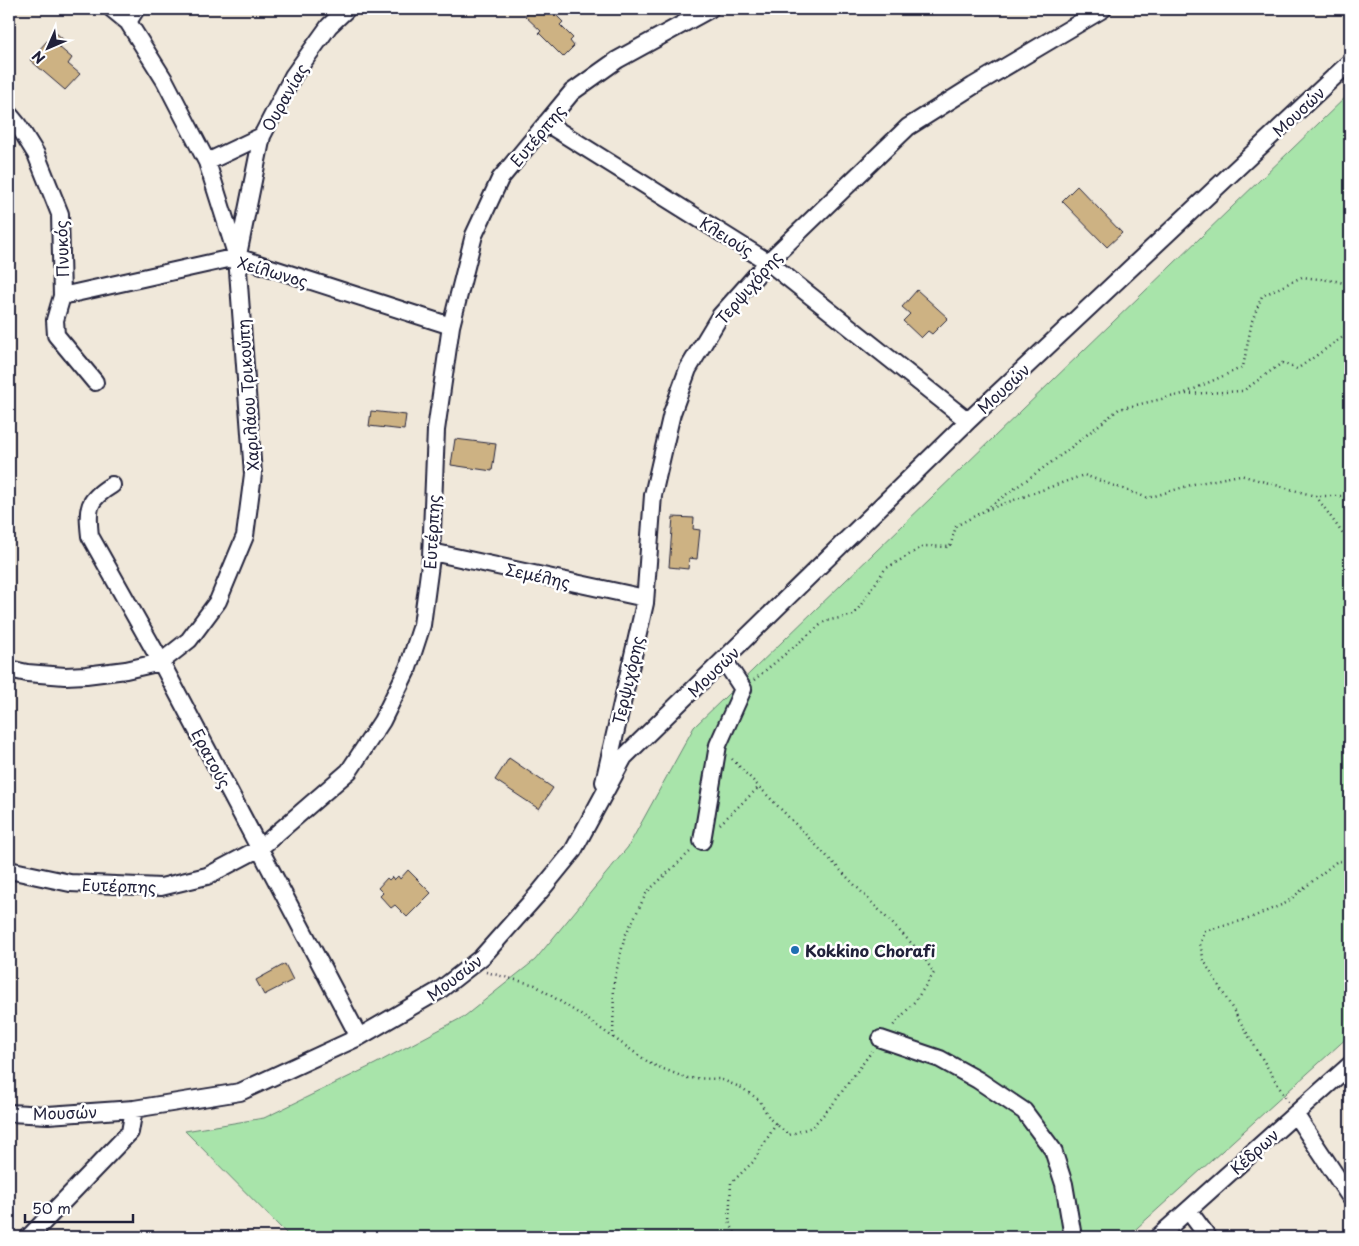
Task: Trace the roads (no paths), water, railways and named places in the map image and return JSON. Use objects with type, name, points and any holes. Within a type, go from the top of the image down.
[{"type":"street","name":"Χαριλάου Τρικούπη","points":[[9,669],[27,673],[79,675],[126,670],[161,662],[188,640],[218,601],[245,536],[254,474],[237,258],[207,162],[132,15],[112,9]]},
{"type":"street","name":"Ουρανίας","points":[[237,258],[262,136],[293,76],[329,26],[347,9]]},
{"type":"street","name":"Τερψιχόρης","points":[[599,802],[618,753],[645,598],[653,495],[675,404],[688,369],[720,316],[768,262],[908,127],[1103,9]]},
{"type":"street","name":"Ευτέρπης","points":[[9,870],[70,883],[161,887],[207,876],[260,848],[349,770],[382,721],[408,668],[422,625],[432,552],[436,430],[451,326],[474,235],[500,179],[572,92],[610,65],[705,10]]},
{"type":"street","name":"Μουσών","points":[[618,753],[724,660],[968,421],[1350,62]]},
{"type":"street","name":"Πνυκός","points":[[9,114],[36,154],[60,214],[62,296],[55,320],[56,335],[95,382]]},
{"type":"street","name":"Κλειούς","points":[[546,123],[768,262],[968,421]]},
{"type":"street","points":[[207,162],[262,136]]},
{"type":"street","name":"Χείλωνος","points":[[62,296],[237,258],[451,326]]},
{"type":"street","name":"Ερατούς","points":[[112,484],[96,494],[88,513],[90,536],[161,662],[359,1037]]},
{"type":"street","name":"Σεμέλης","points":[[432,552],[645,598]]},
{"type":"street","points":[[702,841],[718,745],[744,689],[724,660]]},
{"type":"street","name":"Μουσών","points":[[9,1112],[48,1115],[134,1109],[240,1092],[359,1037],[440,990],[482,956],[538,894],[573,851],[599,802]]},
{"type":"street","points":[[880,1039],[940,1059],[978,1080],[1024,1111],[1053,1150],[1064,1184],[1073,1237]]},
{"type":"street","name":"Κέδρων","points":[[1158,1237],[1350,1065]]},
{"type":"street","points":[[33,1235],[130,1132],[134,1109]]},
{"type":"street","points":[[1295,1114],[1350,1197]]},
{"type":"street","points":[[1188,1210],[1208,1237]]},
{"type":"place","name":"Kokkino Chorafi","points":[[795,950]]}]
